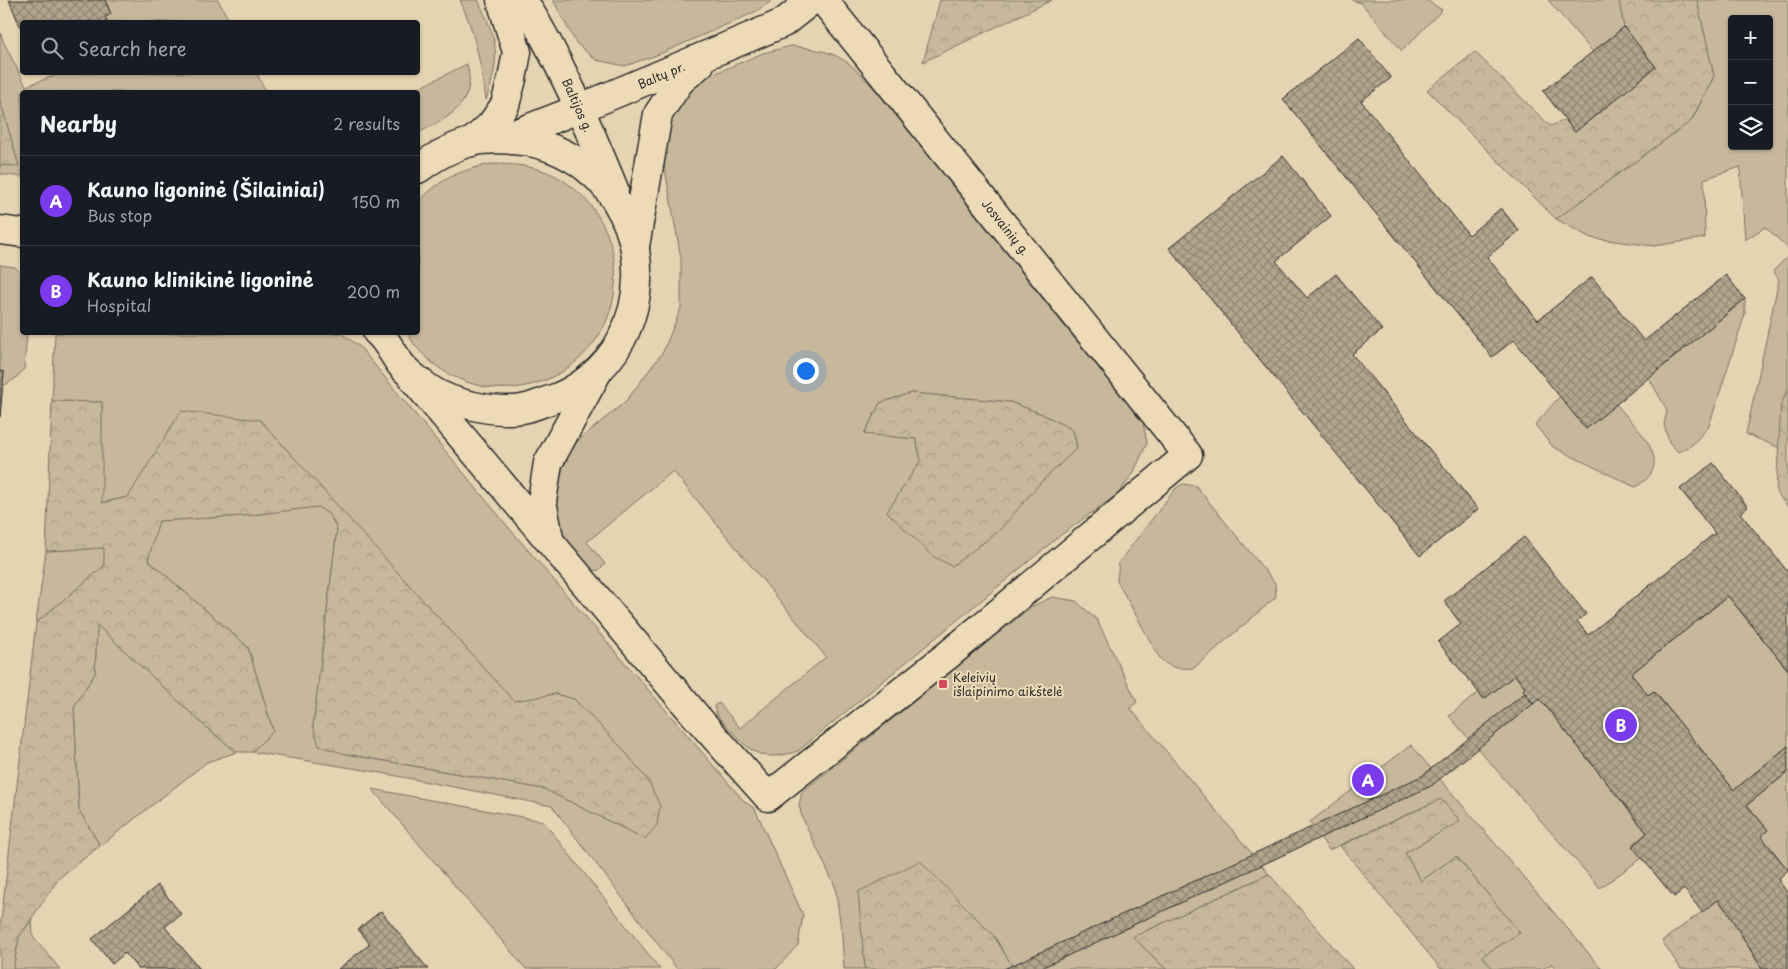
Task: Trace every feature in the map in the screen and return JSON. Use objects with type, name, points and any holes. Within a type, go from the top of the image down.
[{"type":"street","points":[[472,142],[491,125],[505,105],[512,79],[517,52],[501,0]]},
{"type":"street","name":"Baltijos g.","points":[[523,0],[546,36],[581,108],[624,213]]},
{"type":"street","name":"Baltų pr.","points":[[420,168],[439,154],[472,142],[504,138],[581,108],[783,23],[812,0]]},
{"type":"street","name":"Josvainių g.","points":[[550,542],[768,797],[948,655],[1188,454],[823,0]]},
{"type":"street","points":[[635,246],[658,114],[680,81],[712,53]]},
{"type":"street","name":"Baltų pr.","points":[[380,335],[403,366],[437,393],[478,408],[522,409],[563,396],[598,371],[616,350],[628,326],[636,300],[638,273],[635,246],[624,213],[603,183],[574,159],[541,144],[504,138]]},
{"type":"street","points":[[0,230],[20,233]]},
{"type":"street","points":[[403,366],[550,542]]},
{"type":"street","points":[[550,542],[542,501],[548,463],[598,371]]},
{"type":"green space","points":[[105,0],[218,0],[229,20],[107,20],[105,17],[111,14]]},
{"type":"green space","points":[[460,0],[478,0],[493,38],[495,49],[494,72],[486,100],[477,49],[470,24]]},
{"type":"green space","points":[[553,0],[771,0],[753,13],[662,53],[625,66],[596,60],[576,43]]},
{"type":"green space","points":[[940,0],[1052,0],[923,62]]},
{"type":"green space","points":[[1352,0],[1426,0],[1442,10],[1402,51],[1361,3]]},
{"type":"green space","points":[[1548,0],[1619,0],[1624,27],[1593,52]]},
{"type":"green space","points":[[1619,0],[1697,0],[1714,76],[1691,121],[1556,219],[1427,90],[1475,52],[1550,126],[1565,120],[1575,132],[1624,27]]},
{"type":"green space","points":[[1697,0],[1788,0],[1788,248],[1765,227],[1745,240],[1740,167],[1704,179],[1705,238],[1654,246],[1591,238],[1556,219],[1692,120],[1714,76]]},
{"type":"green space","points":[[0,31],[4,43],[26,86],[56,75],[258,75],[265,90],[20,90],[20,177],[0,174],[0,165],[19,166],[0,100]]},
{"type":"green space","points":[[791,46],[807,48],[841,58],[859,72],[879,94],[1143,422],[1147,443],[1133,474],[1118,494],[1062,534],[798,751],[776,756],[759,754],[745,745],[720,719],[714,706],[719,703],[740,728],[826,657],[673,471],[587,542],[605,564],[599,570],[592,571],[571,547],[554,522],[556,478],[573,445],[626,401],[663,352],[681,308],[681,258],[664,164],[665,131],[684,92],[704,78],[763,53]],"holes":[[[911,393],[1010,402],[1042,414],[1073,430],[1077,447],[1040,483],[887,512],[921,460],[916,439],[864,434],[880,403]]]},
{"type":"green space","points":[[467,64],[469,84],[463,101],[450,115],[420,132],[420,90],[415,90]]},
{"type":"green space","points":[[0,100],[19,166],[0,165]]},
{"type":"green space","points":[[491,164],[509,165],[545,171],[561,179],[586,200],[603,226],[613,254],[615,283],[610,312],[597,339],[576,362],[548,379],[532,385],[498,388],[481,386],[459,379],[448,374],[429,360],[408,335],[420,335],[420,201],[442,182],[469,169]]},
{"type":"green space","points":[[1788,256],[1788,389],[1781,405],[1780,448],[1746,434],[1779,279],[1773,271]]},
{"type":"green space","points":[[0,265],[15,267],[20,272],[20,335],[27,335],[24,369],[15,379],[3,386],[4,372],[0,371]]},
{"type":"green space","points":[[1745,299],[1745,314],[1709,426],[1692,445],[1678,452],[1669,442],[1664,425],[1667,410],[1649,378]]},
{"type":"green space","points":[[55,335],[344,335],[359,346],[509,528],[743,800],[755,809],[803,915],[798,945],[776,969],[677,969],[552,806],[371,771],[252,752],[273,730],[248,647],[148,560],[158,521],[243,516],[318,506],[330,515],[337,529],[313,726],[346,754],[544,789],[645,839],[648,780],[620,747],[574,699],[555,694],[514,702],[260,420],[128,497],[101,503],[102,402],[52,401]]},
{"type":"green space","points":[[1788,389],[1788,507],[1776,492],[1781,405]]},
{"type":"green space","points":[[911,393],[1010,402],[1042,414],[1073,430],[1077,448],[1040,483],[999,531],[952,566],[934,557],[887,512],[921,460],[916,439],[864,434],[880,403]]},
{"type":"green space","points":[[1560,396],[1616,404],[1650,446],[1654,457],[1653,468],[1648,478],[1635,487],[1553,447],[1535,425]]},
{"type":"green space","points":[[52,401],[102,402],[102,503],[128,497],[181,411],[260,420],[514,701],[555,694],[574,699],[621,747],[648,780],[660,806],[657,825],[645,839],[544,789],[346,754],[319,746],[313,726],[337,529],[330,515],[318,507],[243,516],[159,521],[148,560],[248,647],[273,731],[252,752],[237,752],[208,729],[97,625],[95,673],[74,707],[79,810],[100,846],[59,878],[19,937],[13,969],[0,969],[0,930],[36,623],[104,566],[104,548],[46,551]]},
{"type":"green space","points":[[1183,484],[1196,486],[1275,583],[1276,597],[1194,668],[1171,666],[1159,657],[1117,581],[1119,562],[1176,488]]},
{"type":"green space","points":[[105,548],[104,566],[36,623],[46,551]]},
{"type":"green space","points":[[1728,596],[1788,670],[1788,746],[1734,790],[1654,691],[1648,695],[1631,674]]},
{"type":"green space","points":[[1052,597],[1076,601],[1097,620],[1137,702],[1130,708],[1269,874],[1133,937],[1166,969],[1014,969],[994,936],[859,892],[865,969],[844,969],[842,936],[835,886],[802,817],[799,805],[802,792],[1031,607]]},
{"type":"green space","points":[[97,624],[208,729],[237,752],[207,762],[100,846],[79,810],[74,707],[95,673]]},
{"type":"green space","points":[[1515,675],[1525,688],[1523,690],[1533,704],[1540,699],[1647,833],[1633,845],[1642,858],[1600,888],[1449,716],[1479,692],[1484,699]]},
{"type":"green space","points":[[1411,745],[1602,969],[1556,969],[1552,964],[1542,969],[1493,969],[1482,956],[1520,933],[1456,856],[1421,881],[1405,853],[1460,821],[1441,799],[1329,850],[1310,822]]},
{"type":"green space","points":[[1788,772],[1788,870],[1761,836],[1768,830],[1747,805]]},
{"type":"green space","points":[[372,789],[543,821],[660,969],[526,969]]},
{"type":"green space","points":[[1441,799],[1460,821],[1405,853],[1421,881],[1456,856],[1520,933],[1482,956],[1493,969],[1441,969],[1340,846]]},
{"type":"green space","points":[[920,861],[994,936],[1014,969],[865,969],[858,892]]},
{"type":"green space","points":[[1269,874],[1353,969],[1166,969],[1133,937]]},
{"type":"green space","points":[[1718,900],[1727,911],[1762,969],[1681,969],[1662,941]]},
{"type":"green space","points":[[32,919],[33,937],[60,969],[13,969],[19,937]]},
{"type":"building","points":[[9,0],[105,0],[111,14],[105,17],[107,20],[20,20],[20,26]]},
{"type":"building","points":[[1624,27],[1656,67],[1575,132],[1543,91]]},
{"type":"building","points":[[1359,38],[1391,78],[1361,101],[1469,235],[1501,208],[1519,231],[1487,257],[1538,320],[1592,277],[1644,341],[1726,275],[1745,299],[1586,429],[1514,340],[1492,357],[1283,99]]},
{"type":"building","points":[[1283,156],[1331,216],[1276,261],[1307,298],[1336,274],[1382,330],[1352,354],[1478,509],[1420,556],[1169,248]]},
{"type":"building","points":[[0,371],[4,372],[0,417]]},
{"type":"building","points":[[1713,463],[1748,507],[1740,513],[1788,572],[1788,670],[1728,596],[1631,674],[1648,695],[1654,691],[1734,790],[1788,746],[1788,772],[1747,805],[1768,830],[1761,836],[1788,870],[1778,879],[1788,894],[1788,969],[1762,969],[1727,911],[1718,900],[1702,912],[1684,889],[1674,897],[1632,846],[1647,833],[1540,699],[1533,704],[1523,690],[1525,688],[1515,675],[1484,699],[1438,642],[1461,624],[1444,601],[1524,537],[1586,614],[1577,621],[1588,635],[1715,533],[1680,489]]},
{"type":"building","points":[[1525,693],[1533,704],[1431,786],[1039,969],[1004,969],[1422,776]]},
{"type":"building","points":[[158,885],[181,914],[165,927],[200,969],[138,969],[125,953],[112,964],[92,939]]},
{"type":"building","points":[[381,911],[428,969],[338,969],[370,944],[358,929]]},
{"type":"place","name":"Keleivių išlaipinimo aikštelė","points":[[943,684]]},
{"type":"place","name":"Kauno klinikinė ligoninė","points":[[1621,725]]},
{"type":"place","name":"Kauno ligoninė (Šilainiai)","points":[[1368,780]]}]
